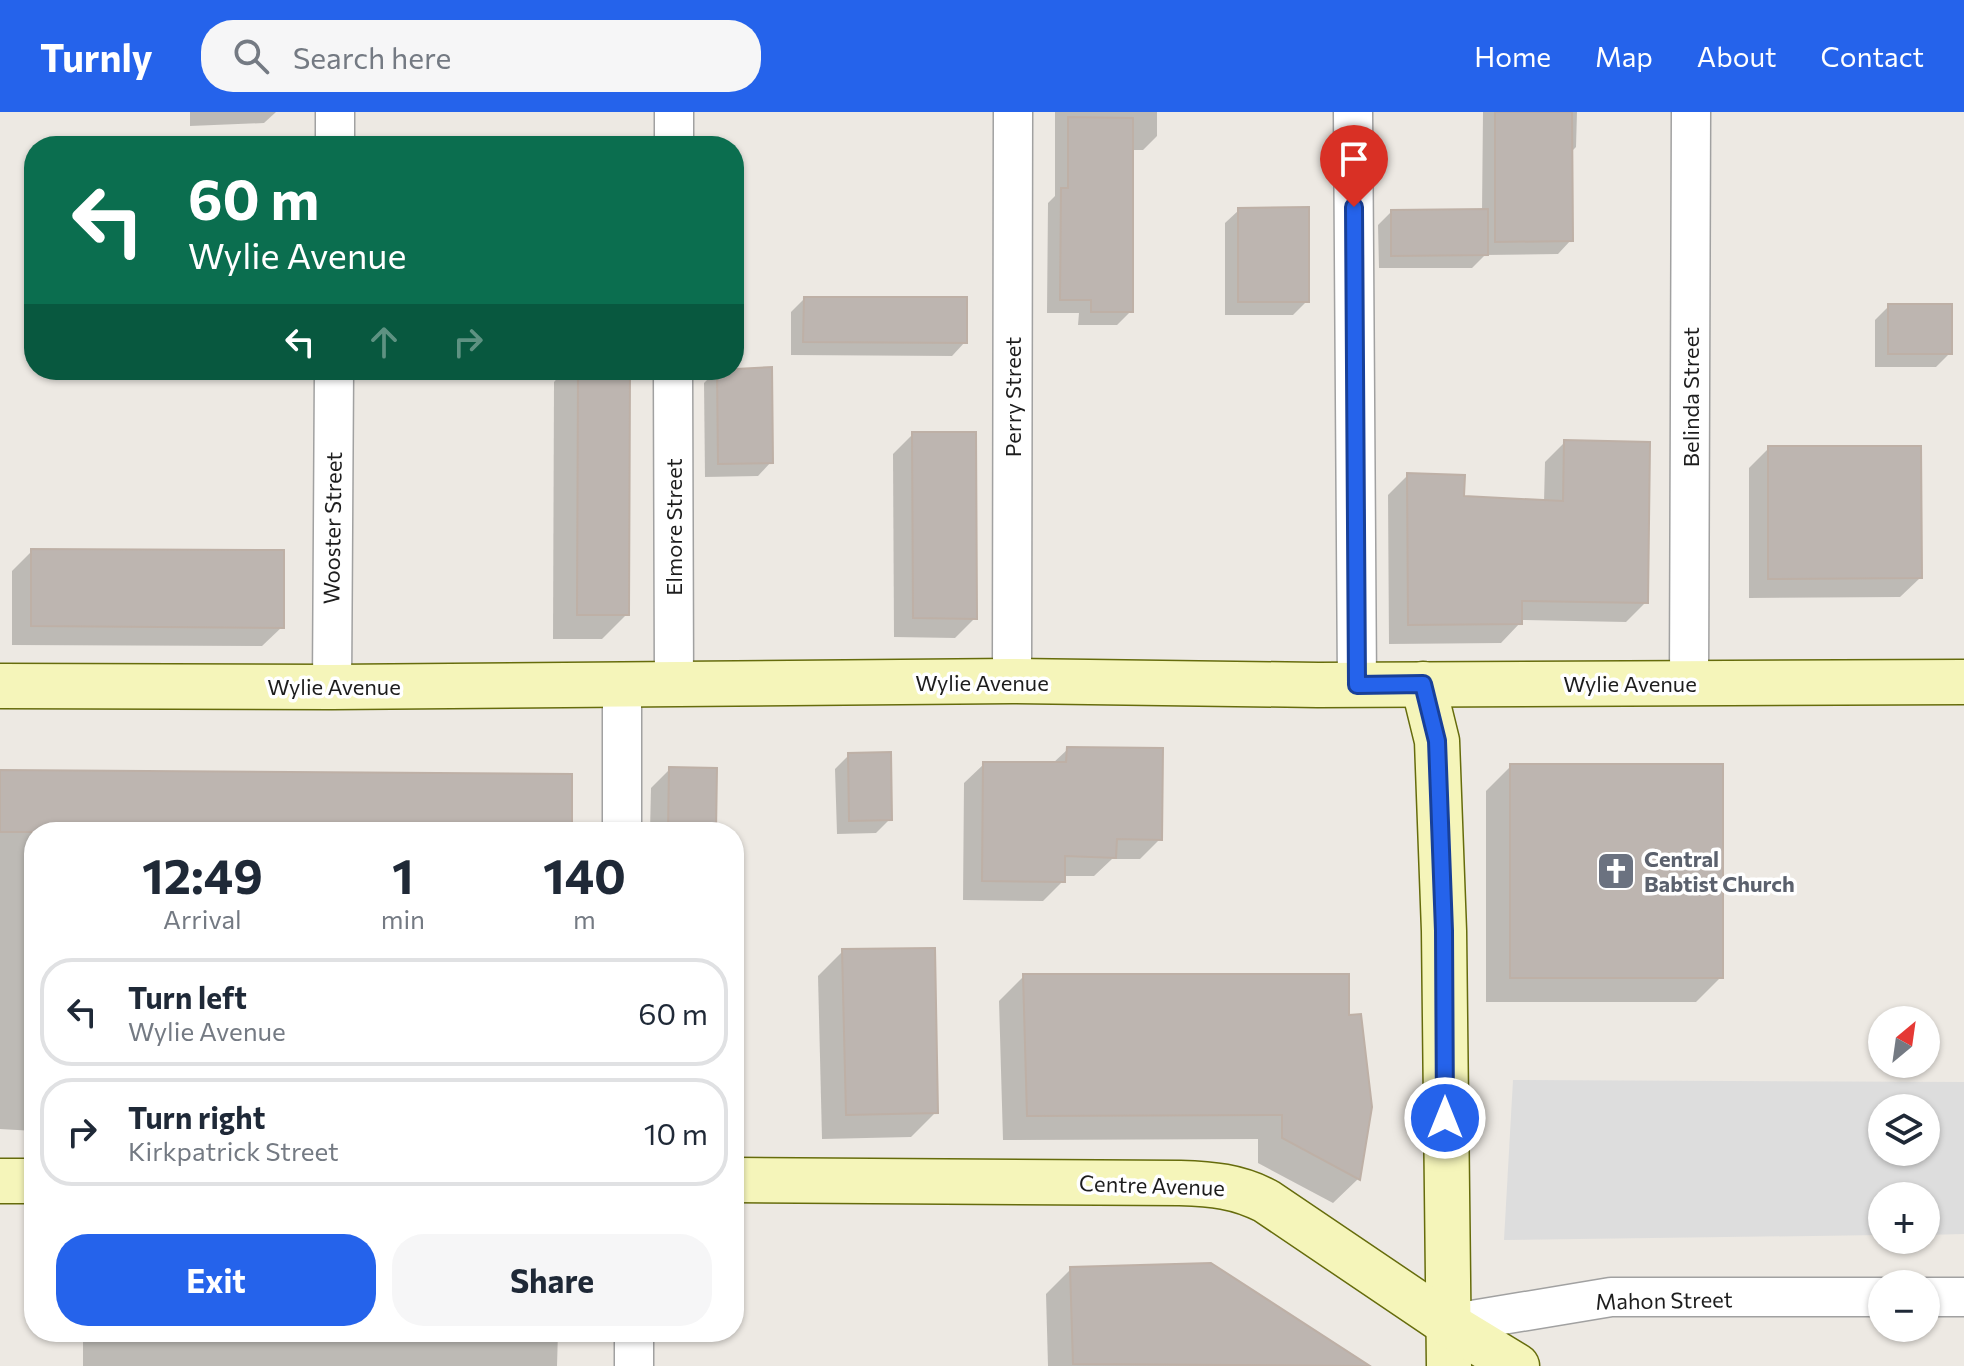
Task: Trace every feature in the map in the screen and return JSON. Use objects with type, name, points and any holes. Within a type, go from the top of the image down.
[{"type":"street","points":[[335,112],[335,136]]},
{"type":"street","points":[[674,112],[674,136]]},
{"type":"street","name":"Perry Street","points":[[1012,681],[1013,112]]},
{"type":"street","points":[[1353,112],[1357,685]]},
{"type":"street","name":"Belinda Street","points":[[1689,683],[1691,112]]},
{"type":"street","name":"Wooster Street","points":[[332,687],[334,380]]},
{"type":"street","name":"Elmore Street","points":[[673,380],[674,684]]},
{"type":"street","name":"Wylie Avenue","points":[[0,686],[332,687],[1012,681],[1357,685],[1964,682]]},
{"type":"street","points":[[1423,684],[1437,741],[1444,931],[1448,1345]]},
{"type":"street","points":[[622,685],[622,822]]},
{"type":"street","name":"Centre Avenue","points":[[744,1180],[1215,1184],[1246,1191],[1266,1201],[1448,1345],[1517,1366]]},
{"type":"street","points":[[0,1181],[24,1181]]},
{"type":"street","name":"Mahon Street","points":[[1448,1345],[1611,1297],[1868,1297]]},
{"type":"street","points":[[1940,1297],[1964,1297]]},
{"type":"street","points":[[634,1342],[634,1366]]},
{"type":"shaded area","points":[[1513,1080],[1964,1082],[1964,1234],[1940,1235],[1940,1182],[1868,1182],[1868,1235],[1504,1240]]},
{"type":"building","points":[[1495,112],[1572,112],[1573,241],[1495,242]]},
{"type":"building","points":[[1068,117],[1133,118],[1133,312],[1091,312],[1091,300],[1060,300],[1061,188],[1068,188]]},
{"type":"building","points":[[1309,207],[1309,302],[1238,302],[1238,208]]},
{"type":"building","points":[[1488,209],[1488,255],[1391,256],[1391,210]]},
{"type":"building","points":[[804,297],[967,297],[967,343],[803,342]]},
{"type":"building","points":[[1888,304],[1952,304],[1952,354],[1888,354]]},
{"type":"building","points":[[772,367],[773,463],[718,464],[717,380],[744,380],[744,369]]},
{"type":"building","points":[[578,380],[630,380],[629,615],[577,615]]},
{"type":"building","points":[[912,432],[976,432],[977,619],[913,618]]},
{"type":"building","points":[[1564,440],[1650,442],[1648,603],[1522,601],[1522,624],[1408,625],[1407,473],[1465,475],[1464,496],[1563,501]]},
{"type":"building","points":[[1768,446],[1921,446],[1922,578],[1768,579]]},
{"type":"building","points":[[31,549],[284,550],[284,628],[31,626]]},
{"type":"building","points":[[1067,747],[1163,748],[1162,840],[1117,839],[1116,858],[1065,856],[1065,882],[982,881],[983,762],[1066,762]]},
{"type":"building","points":[[891,752],[892,820],[849,821],[848,753]]},
{"type":"building","name":"Central Babtist Church","points":[[1510,764],[1723,764],[1723,978],[1510,978]]},
{"type":"building","points":[[669,767],[717,768],[716,822],[668,822]]},
{"type":"building","points":[[0,770],[572,774],[572,822],[24,822],[24,832],[0,832]]},
{"type":"building","points":[[935,948],[938,1113],[846,1115],[842,949]]},
{"type":"building","points":[[1023,974],[1349,974],[1349,1015],[1361,1014],[1372,1107],[1360,1180],[1282,1138],[1282,1115],[1027,1116]]},
{"type":"building","points":[[1211,1263],[1370,1366],[1073,1364],[1070,1267]]},
{"type":"place","name":"Central Babtist Church","points":[[1616,871]]},
{"type":"route","points":[[1354,207],[1357,685],[1423,684],[1437,741],[1444,931],[1445,1118]]}]
